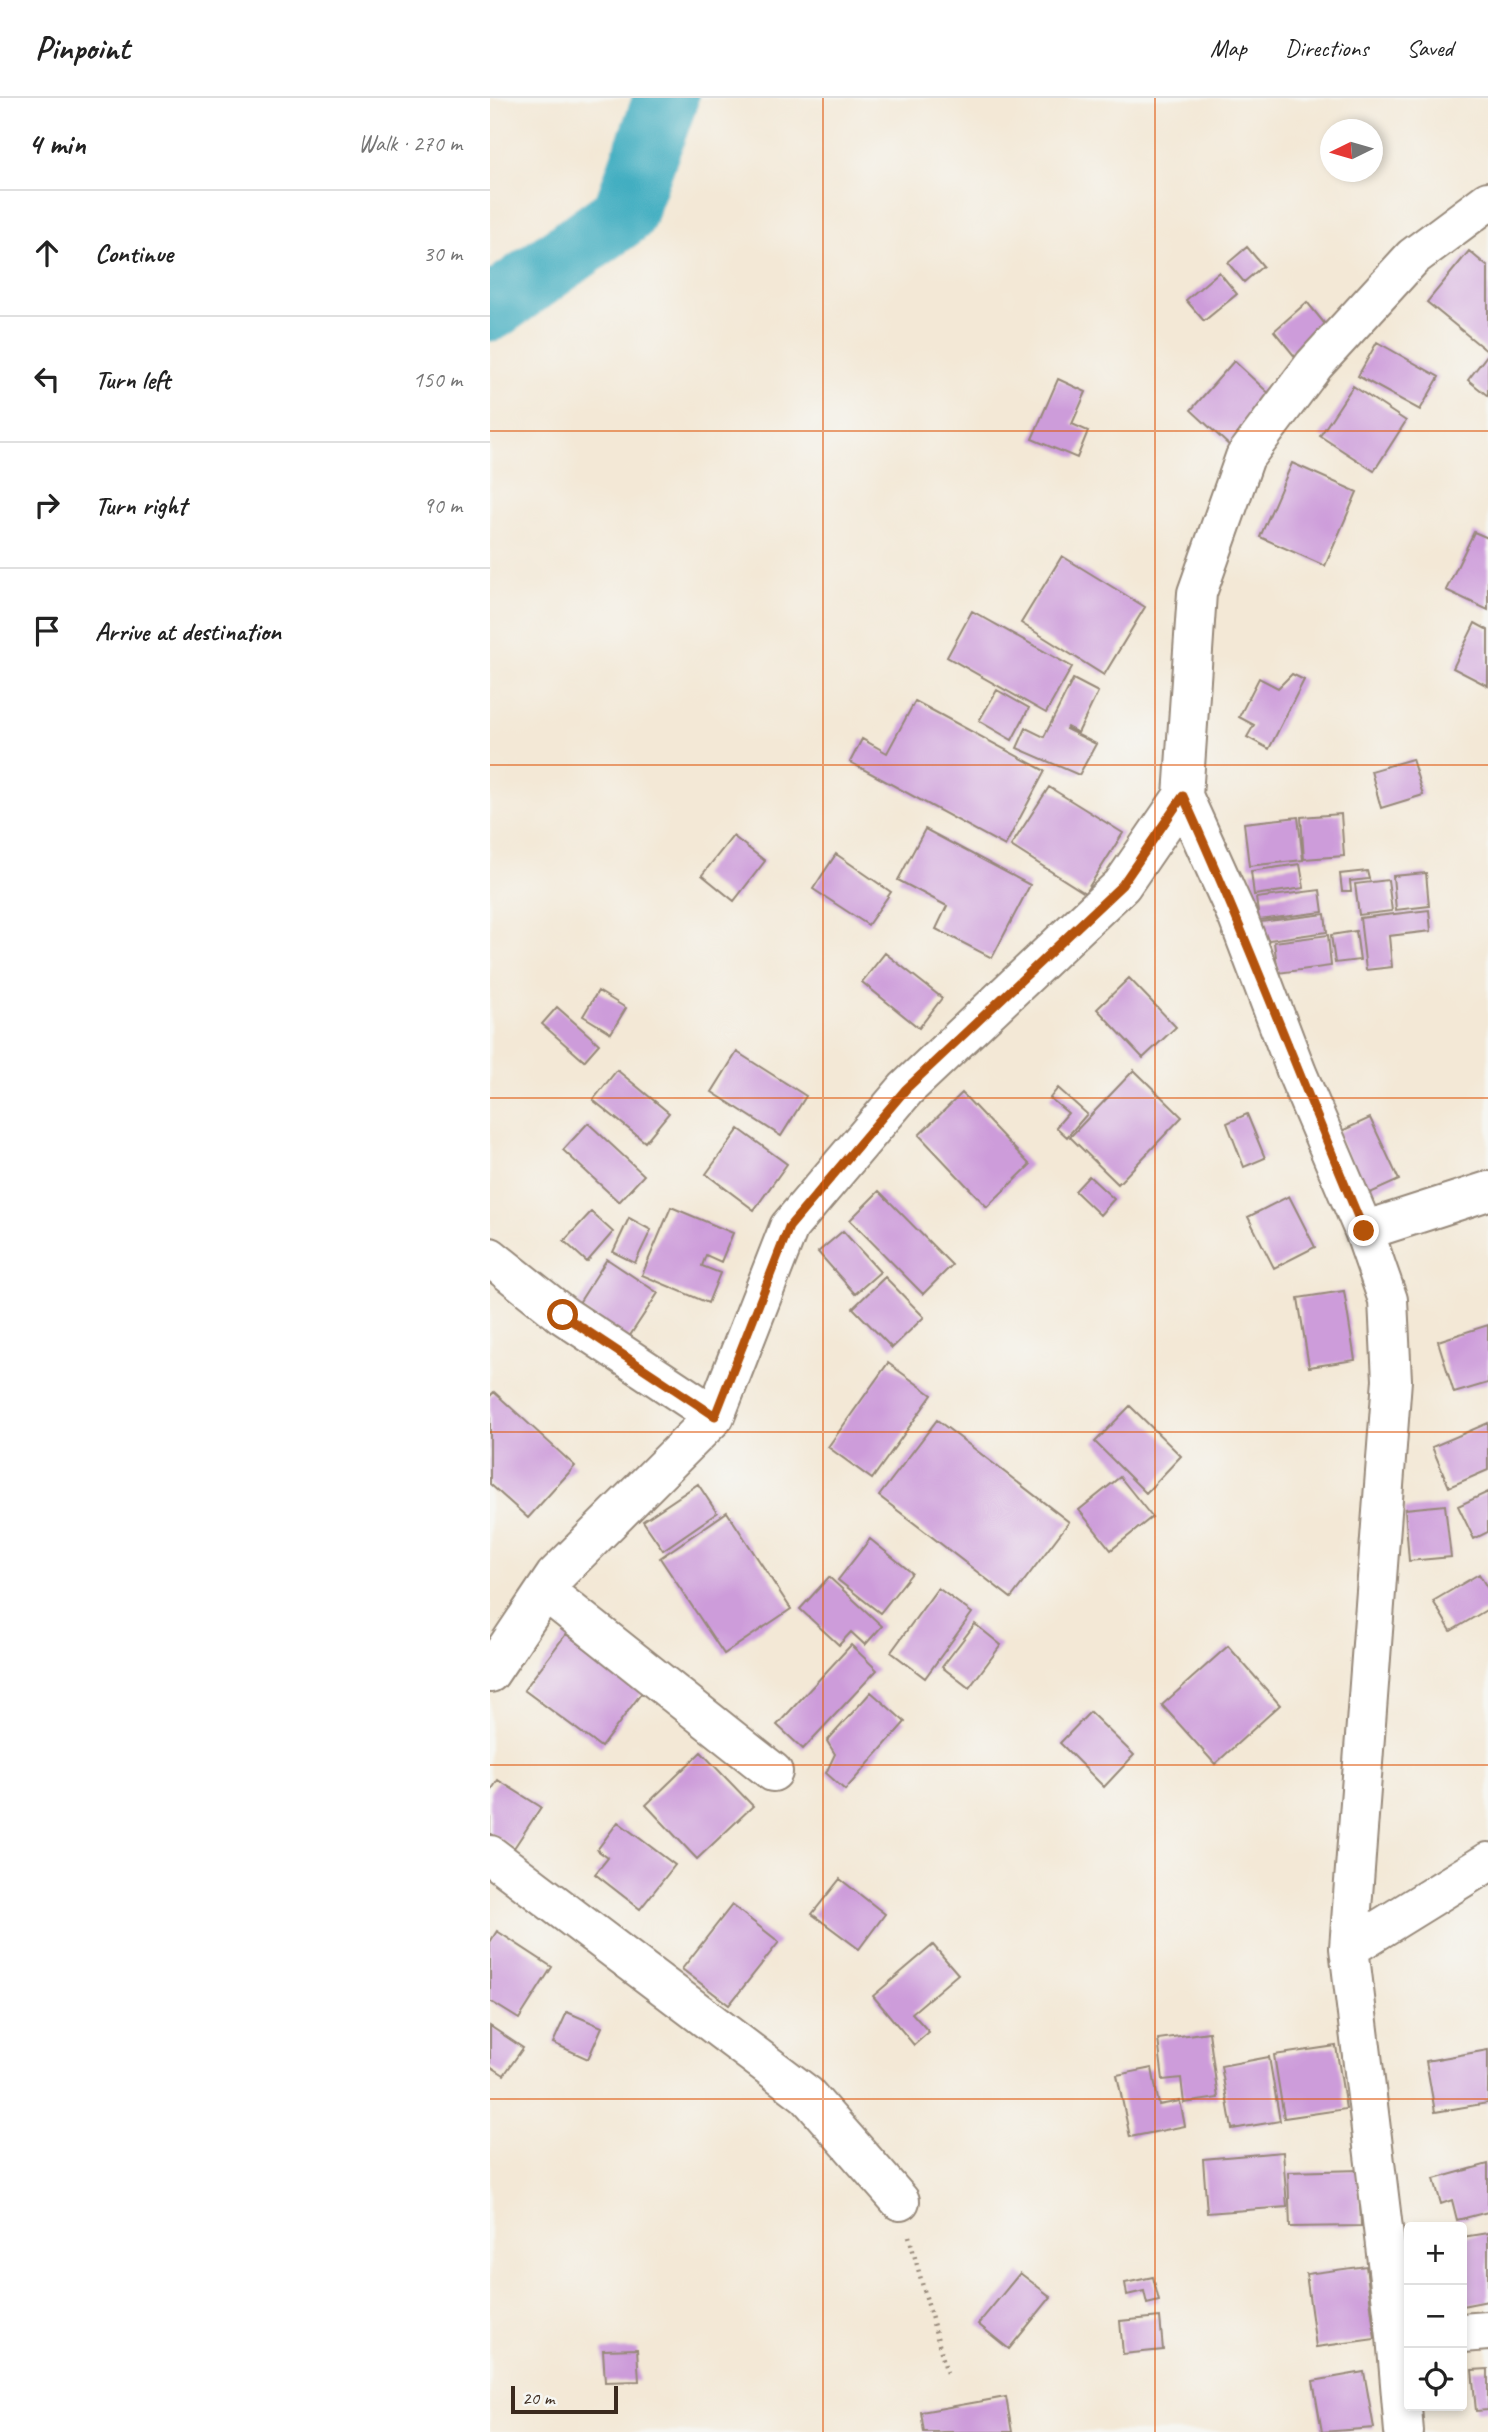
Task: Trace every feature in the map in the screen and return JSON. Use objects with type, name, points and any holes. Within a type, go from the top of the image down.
[{"type":"street","points":[[1404,2432],[1403,2336],[1349,1948],[1392,1380],[1388,1300],[1364,1231],[1297,1073],[1238,918],[1183,796],[1198,593],[1245,457],[1314,365],[1413,257],[1488,201]]},
{"type":"street","points":[[490,1673],[555,1576],[715,1416],[789,1227],[906,1089],[1122,885],[1183,796]]},
{"type":"street","points":[[1364,1231],[1488,1191]]},
{"type":"street","points":[[490,1257],[563,1315],[715,1416]]},
{"type":"street","points":[[545,1591],[773,1772]]},
{"type":"street","points":[[490,1855],[807,2095],[900,2201]]},
{"type":"street","points":[[1349,1948],[1488,1862]]},
{"type":"street","points":[[1467,2333],[1488,2331]]},
{"type":"path","points":[[900,2201],[948,2377]]},
{"type":"building","points":[[1247,247],[1263,266],[1244,282],[1228,263]]},
{"type":"building","points":[[1469,251],[1488,267],[1488,352],[1427,302]]},
{"type":"building","points":[[1219,272],[1237,294],[1204,321],[1186,300]]},
{"type":"building","points":[[1307,302],[1329,329],[1296,358],[1274,331]]},
{"type":"building","points":[[1377,342],[1439,377],[1420,410],[1358,376]]},
{"type":"building","points":[[1488,354],[1488,396],[1468,380]]},
{"type":"building","points":[[1234,361],[1275,399],[1232,448],[1191,410]]},
{"type":"building","points":[[1058,379],[1086,392],[1072,424],[1088,431],[1077,458],[1032,439]]},
{"type":"building","points":[[1353,386],[1406,421],[1374,471],[1320,436]]},
{"type":"building","points":[[1292,463],[1357,492],[1325,566],[1260,537]]},
{"type":"building","points":[[1474,532],[1488,538],[1488,610],[1446,590]]},
{"type":"building","points":[[1062,556],[1145,607],[1104,675],[1021,623]]},
{"type":"building","points":[[972,611],[1072,667],[1046,713],[947,657]]},
{"type":"building","points":[[1475,623],[1488,630],[1488,686],[1453,668]]},
{"type":"building","points":[[1292,674],[1304,680],[1269,749],[1247,737],[1254,725],[1239,717],[1259,678],[1278,688]]},
{"type":"building","points":[[1073,679],[1098,692],[1078,733],[1067,727],[1066,729],[1096,744],[1079,775],[1017,748],[1026,728],[1044,737]]},
{"type":"building","points":[[997,690],[1029,708],[1012,740],[979,721]]},
{"type":"building","points":[[915,701],[1045,771],[1005,846],[850,762],[862,739],[887,753]]},
{"type":"building","points":[[1412,759],[1423,795],[1381,808],[1371,771]]},
{"type":"building","points":[[1049,787],[1123,833],[1085,893],[1011,846]]},
{"type":"building","points":[[1341,814],[1344,856],[1304,859],[1301,817]]},
{"type":"building","points":[[1298,817],[1303,860],[1249,866],[1244,823]]},
{"type":"building","points":[[925,829],[1030,885],[992,958],[936,929],[947,906],[898,880]]},
{"type":"building","points":[[733,836],[765,861],[734,901],[702,875]]},
{"type":"building","points":[[836,854],[891,892],[868,925],[813,889]]},
{"type":"building","points":[[1300,864],[1304,888],[1254,895],[1251,871]]},
{"type":"building","points":[[1367,871],[1369,879],[1350,881],[1351,891],[1342,891],[1340,874]]},
{"type":"building","points":[[1426,873],[1429,906],[1396,910],[1393,876]]},
{"type":"building","points":[[1388,880],[1392,911],[1359,915],[1355,884]]},
{"type":"building","points":[[1320,890],[1323,912],[1259,920],[1256,898]]},
{"type":"building","points":[[1429,910],[1431,931],[1389,936],[1392,967],[1366,970],[1360,918]]},
{"type":"building","points":[[1325,914],[1327,932],[1262,941],[1260,922]]},
{"type":"building","points":[[1356,931],[1360,960],[1335,963],[1331,935]]},
{"type":"building","points":[[1328,935],[1331,966],[1278,973],[1274,942]]},
{"type":"building","points":[[885,953],[942,998],[919,1028],[862,982]]},
{"type":"building","points":[[1129,978],[1176,1027],[1143,1058],[1097,1009]]},
{"type":"building","points":[[598,991],[626,1008],[611,1033],[583,1016]]},
{"type":"building","points":[[557,1007],[599,1044],[584,1061],[542,1024]]},
{"type":"building","points":[[737,1052],[806,1096],[781,1136],[712,1092]]},
{"type":"building","points":[[617,1070],[669,1113],[645,1142],[593,1100]]},
{"type":"building","points":[[1134,1070],[1182,1117],[1118,1184],[1070,1137]]},
{"type":"building","points":[[1058,1088],[1087,1114],[1067,1137],[1056,1127],[1068,1113],[1050,1098]]},
{"type":"building","points":[[962,1093],[1030,1165],[987,1207],[919,1135]]},
{"type":"building","points":[[1247,1114],[1265,1158],[1244,1167],[1227,1123]]},
{"type":"building","points":[[1370,1118],[1399,1180],[1366,1195],[1337,1133]]},
{"type":"building","points":[[588,1123],[644,1175],[619,1202],[563,1150]]},
{"type":"building","points":[[739,1129],[787,1164],[754,1210],[706,1174]]},
{"type":"building","points":[[1089,1176],[1114,1199],[1100,1215],[1075,1191]]},
{"type":"building","points":[[879,1191],[952,1265],[923,1294],[850,1220]]},
{"type":"building","points":[[1289,1196],[1315,1247],[1274,1268],[1248,1217]]},
{"type":"building","points":[[671,1207],[733,1233],[721,1262],[706,1255],[702,1266],[720,1273],[708,1303],[642,1275]]},
{"type":"building","points":[[591,1212],[613,1232],[587,1262],[564,1241]]},
{"type":"building","points":[[629,1218],[651,1230],[635,1263],[613,1252]]},
{"type":"building","points":[[843,1231],[880,1272],[855,1294],[818,1252]]},
{"type":"building","points":[[607,1259],[658,1293],[627,1340],[577,1306]]},
{"type":"building","points":[[885,1277],[924,1317],[892,1348],[853,1308]]},
{"type":"building","points":[[1344,1291],[1355,1360],[1309,1367],[1298,1298]]},
{"type":"building","points":[[1488,1325],[1488,1383],[1454,1393],[1438,1341]]},
{"type":"building","points":[[888,1363],[932,1395],[872,1479],[828,1447]]},
{"type":"building","points":[[494,1392],[575,1466],[528,1518],[490,1484],[490,1396]]},
{"type":"building","points":[[1130,1406],[1181,1456],[1146,1493],[1095,1442]]},
{"type":"building","points":[[937,1420],[1069,1522],[1011,1598],[879,1496]]},
{"type":"building","points":[[1488,1423],[1488,1470],[1449,1487],[1432,1447]]},
{"type":"building","points":[[1120,1477],[1152,1517],[1111,1550],[1079,1510]]},
{"type":"building","points":[[698,1484],[717,1513],[663,1550],[643,1521]]},
{"type":"building","points":[[1488,1492],[1488,1532],[1474,1539],[1458,1506]]},
{"type":"building","points":[[1445,1505],[1451,1557],[1409,1561],[1405,1509]]},
{"type":"building","points":[[727,1512],[791,1609],[724,1654],[660,1558]]},
{"type":"building","points":[[870,1539],[912,1573],[880,1613],[838,1580]]},
{"type":"building","points":[[1479,1574],[1488,1589],[1488,1609],[1451,1631],[1433,1601]]},
{"type":"building","points":[[829,1577],[882,1626],[865,1645],[851,1632],[839,1645],[800,1609]]},
{"type":"building","points":[[938,1588],[972,1613],[925,1678],[891,1652]]},
{"type":"building","points":[[975,1624],[1001,1645],[969,1688],[942,1667]]},
{"type":"building","points":[[566,1634],[643,1691],[601,1747],[524,1690]]},
{"type":"building","points":[[851,1645],[877,1670],[803,1749],[777,1725]]},
{"type":"building","points":[[1228,1646],[1280,1705],[1215,1764],[1162,1705]]},
{"type":"building","points":[[871,1692],[905,1722],[845,1790],[826,1773],[835,1754],[827,1741]]},
{"type":"building","points":[[1090,1712],[1134,1755],[1104,1787],[1060,1743]]},
{"type":"building","points":[[701,1752],[753,1806],[697,1859],[646,1805]]},
{"type":"building","points":[[498,1780],[541,1807],[514,1848],[490,1833],[490,1792]]},
{"type":"building","points":[[618,1822],[675,1865],[640,1909],[595,1874],[608,1858],[597,1850]]},
{"type":"building","points":[[840,1879],[885,1914],[859,1949],[812,1914]]},
{"type":"building","points":[[732,1905],[779,1942],[729,2005],[682,1969]]},
{"type":"building","points":[[497,1931],[552,1967],[519,2019],[490,2001],[490,1942]]},
{"type":"building","points":[[933,1945],[958,1974],[912,2013],[929,2032],[914,2045],[873,1996]]},
{"type":"building","points":[[567,2012],[602,2027],[588,2059],[553,2043]]},
{"type":"building","points":[[490,2026],[523,2048],[504,2075],[490,2066]]},
{"type":"building","points":[[1209,2032],[1218,2098],[1184,2103],[1181,2078],[1163,2080],[1158,2039]]},
{"type":"building","points":[[1336,2046],[1346,2109],[1284,2118],[1274,2055]]},
{"type":"building","points":[[1488,2050],[1488,2103],[1435,2112],[1426,2061]]},
{"type":"building","points":[[1269,2057],[1280,2121],[1232,2129],[1221,2066]]},
{"type":"building","points":[[1152,2068],[1159,2105],[1180,2101],[1185,2126],[1130,2137],[1117,2075]]},
{"type":"building","points":[[1283,2152],[1287,2207],[1207,2213],[1203,2159]]},
{"type":"building","points":[[1488,2164],[1488,2212],[1457,2220],[1452,2200],[1441,2204],[1434,2179]]},
{"type":"building","points":[[1359,2170],[1361,2226],[1290,2227],[1288,2172]]},
{"type":"building","points":[[1488,2233],[1488,2301],[1467,2305],[1467,2285],[1467,2236]]},
{"type":"building","points":[[1366,2266],[1375,2339],[1316,2347],[1306,2274]]},
{"type":"building","points":[[1020,2273],[1051,2297],[1009,2349],[978,2324]]},
{"type":"building","points":[[1153,2277],[1159,2301],[1147,2304],[1144,2291],[1127,2295],[1125,2283]]},
{"type":"building","points":[[1160,2317],[1163,2350],[1123,2354],[1120,2321]]},
{"type":"building","points":[[637,2349],[639,2381],[605,2382],[603,2350]]},
{"type":"building","points":[[1488,2369],[1488,2410],[1476,2411],[1472,2370]]},
{"type":"building","points":[[1364,2372],[1374,2428],[1322,2432],[1313,2381]]},
{"type":"building","points":[[1006,2397],[1012,2432],[924,2432],[921,2412]]},
{"type":"waterway","points":[[490,309],[624,214],[666,98]]},
{"type":"route","points":[[563,1315],[715,1416],[789,1227],[906,1089],[979,1024],[1122,885],[1183,796],[1238,918],[1297,1073],[1364,1231]]}]
